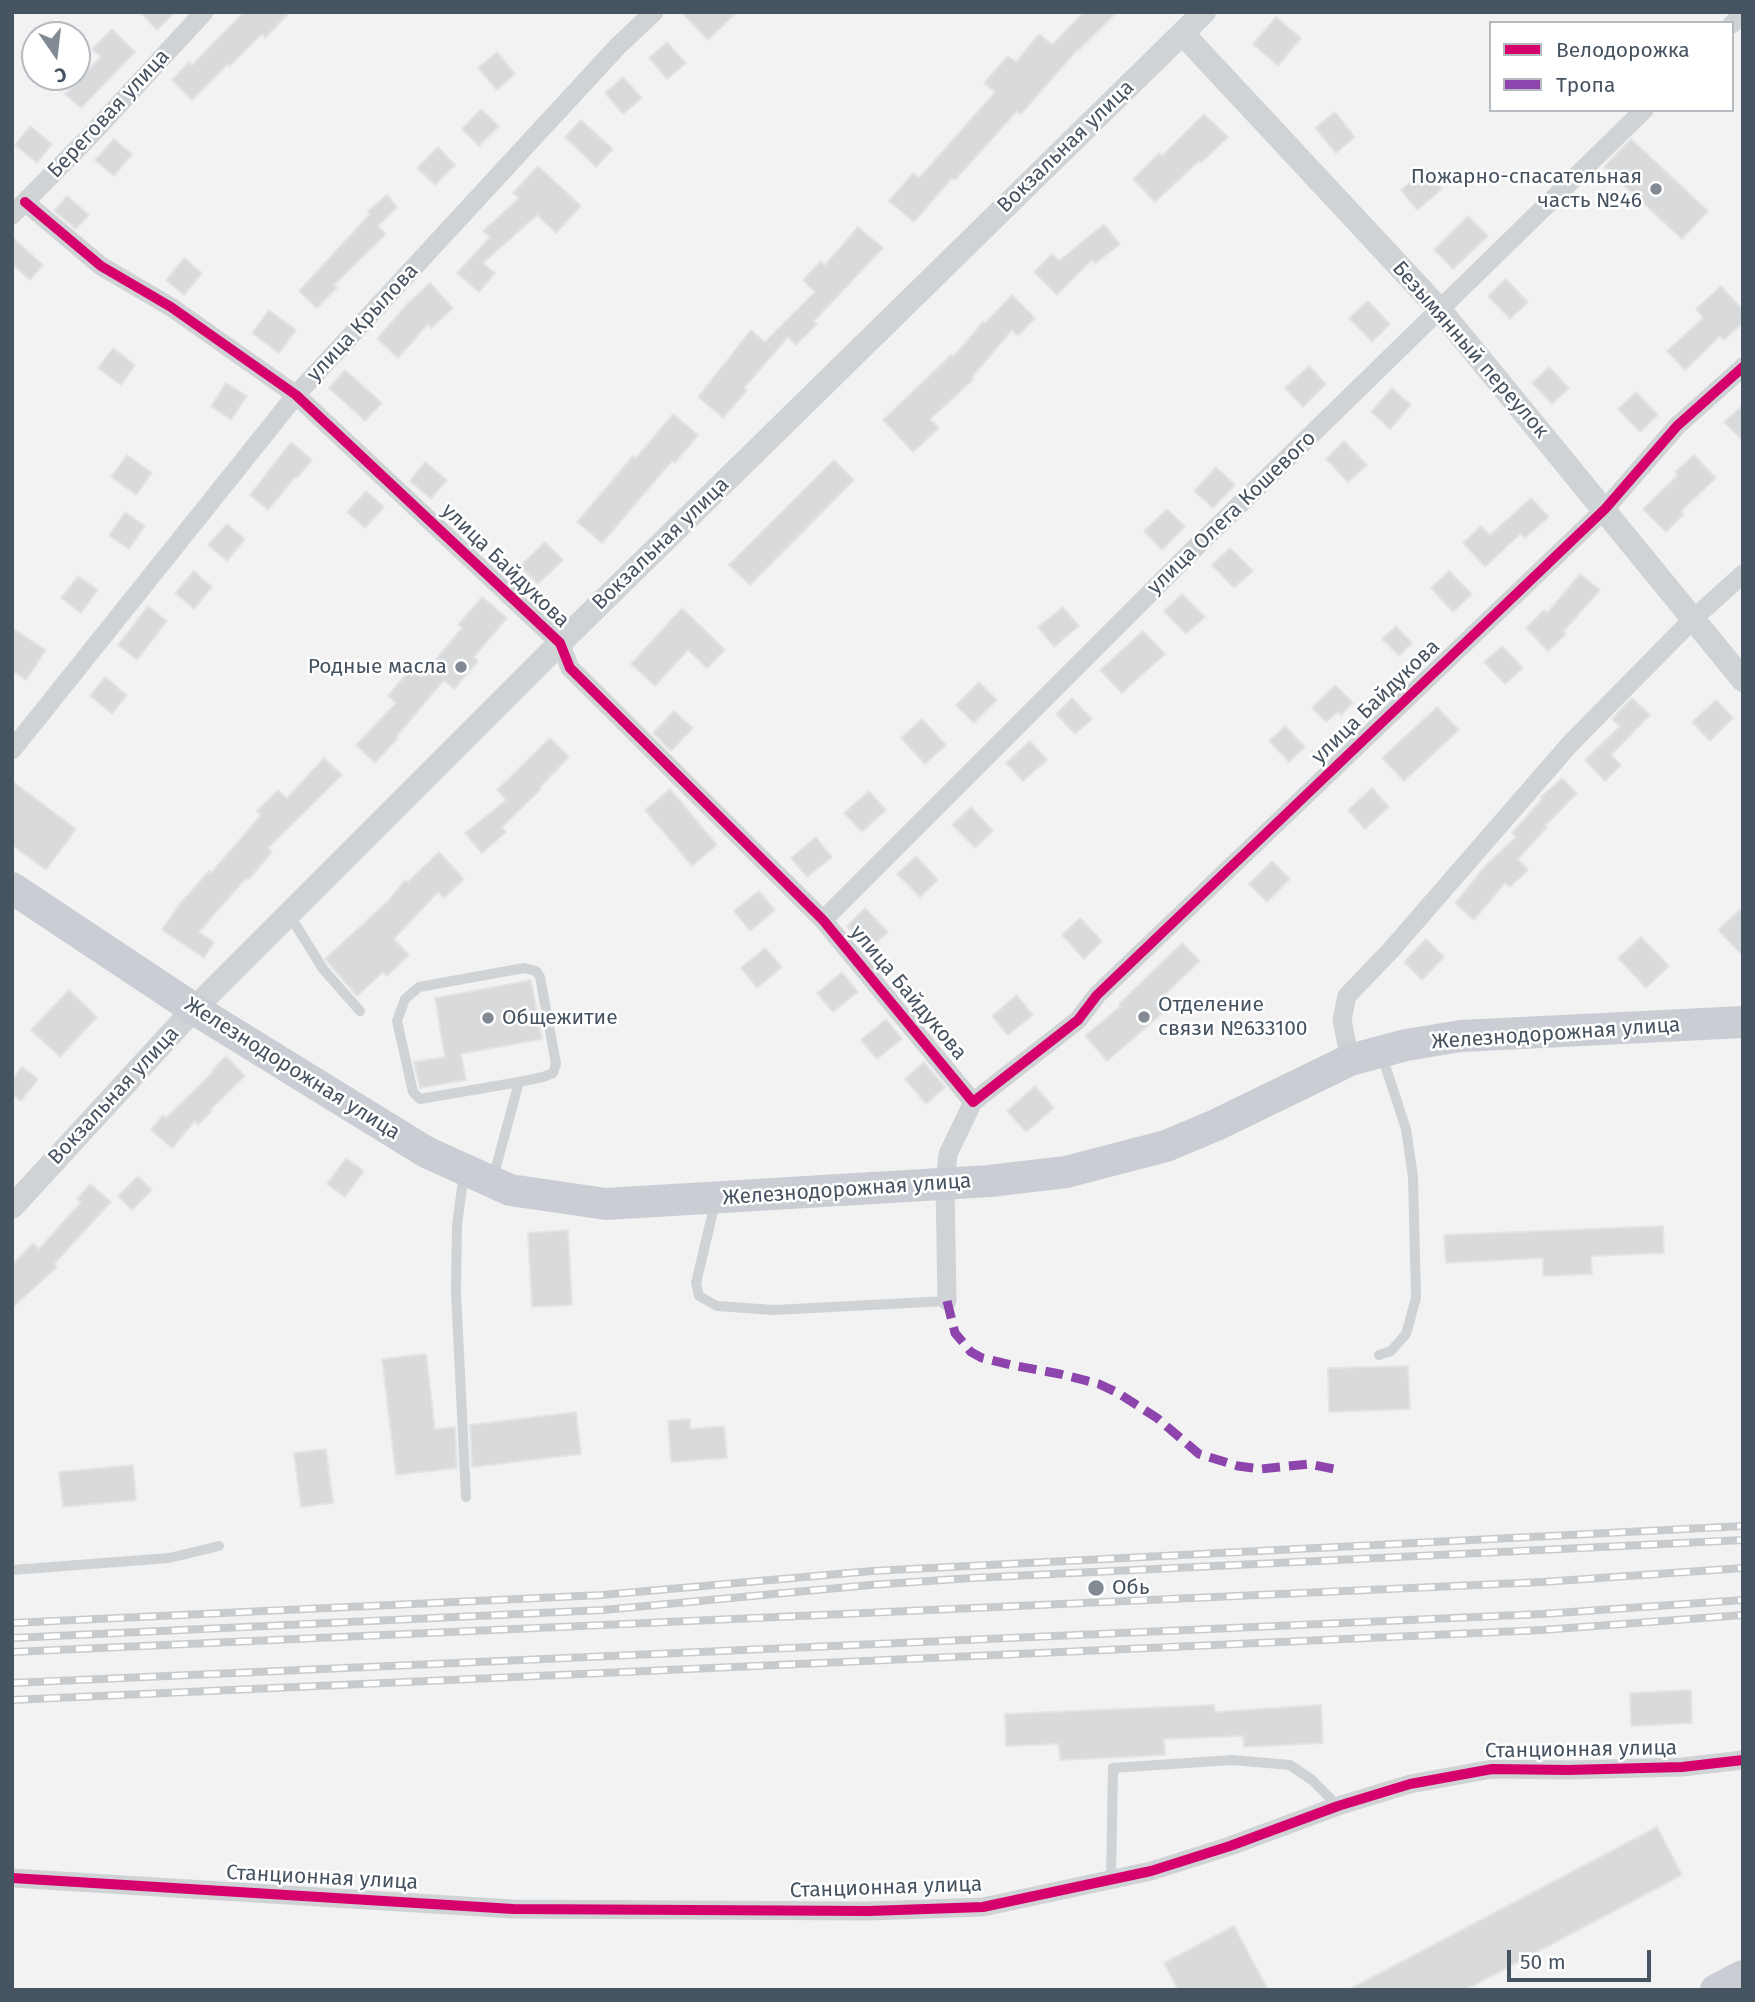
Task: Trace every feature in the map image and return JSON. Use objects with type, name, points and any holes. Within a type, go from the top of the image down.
[{"type":"main road","name":"Железнодорожная улица","points":[[12,888],[194,1009],[426,1152],[510,1190],[606,1204],[990,1181],[1066,1172],[1166,1146],[1227,1120],[1350,1060],[1381,1052],[1461,1036],[1743,1022]]},
{"type":"main road","points":[[1716,1990],[1743,1976]]},
{"type":"street","name":"Береговая улица","points":[[19,209],[92,135],[204,12]]},
{"type":"street","name":"улица Крылова","points":[[12,750],[296,395],[618,46],[654,12]]},
{"type":"street","name":"Вокзальная улица","points":[[12,1207],[194,1009],[560,643],[1204,12]]},
{"type":"street","name":"Безымянный переулок","points":[[1182,34],[1440,310],[1743,680]]},
{"type":"street","name":"улица Олега Кошевого","points":[[823,920],[1191,552],[1642,112]]},
{"type":"street","name":"улица Байдукова","points":[[19,209],[101,266],[171,307],[296,395],[560,643],[569,668],[823,920],[973,1102],[1079,1020],[1097,995],[1605,509],[1677,426],[1743,367]]},
{"type":"street","points":[[1350,1060],[1342,1020],[1347,996],[1391,950],[1570,744],[1694,618],[1743,574]]},
{"type":"street","points":[[947,1301],[944,1184],[948,1154],[973,1102]]},
{"type":"street","name":"Станционная улица","points":[[12,1878],[513,1909],[869,1911],[983,1907],[1151,1871],[1410,1784],[1492,1769],[1682,1767],[1743,1760]]},
{"type":"lane","points":[[289,914],[323,969],[360,1010]]},
{"type":"lane","points":[[524,968],[536,971],[540,977],[556,1064],[553,1073],[519,1082],[420,1099],[413,1092],[397,1021],[405,999],[419,987],[524,968]]},
{"type":"lane","points":[[1379,1355],[1391,1351],[1406,1334],[1416,1298],[1413,1177],[1406,1129],[1381,1052]]},
{"type":"lane","points":[[466,1497],[456,1292],[457,1225],[519,1082]]},
{"type":"lane","points":[[716,1199],[696,1283],[699,1296],[717,1306],[774,1310],[947,1301]]},
{"type":"lane","points":[[12,1570],[169,1558],[219,1546]]},
{"type":"lane","points":[[1111,1878],[1114,1768],[1232,1760],[1290,1765],[1312,1780],[1338,1806]]},
{"type":"building","points":[[140,12],[175,12],[157,30]]},
{"type":"building","points":[[244,12],[290,12],[265,38],[262,34],[230,66],[228,64],[192,100],[172,80],[189,62],[192,65]]},
{"type":"building","points":[[681,12],[737,12],[708,40]]},
{"type":"building","points":[[1084,12],[1117,12],[1078,49],[1021,114],[1017,111],[955,180],[952,178],[914,222],[889,201],[913,173],[919,178],[995,92],[984,83],[1008,56],[1016,62],[1039,34],[1052,45]]},
{"type":"building","points":[[1276,17],[1301,38],[1278,66],[1253,44]]},
{"type":"building","points":[[112,29],[135,52],[81,108],[65,94],[68,91],[91,91],[91,67],[101,57],[92,49]]},
{"type":"building","points":[[667,42],[686,63],[667,79],[649,58]]},
{"type":"building","points":[[497,52],[515,74],[497,90],[478,68]]},
{"type":"building","points":[[623,77],[642,98],[623,114],[605,93]]},
{"type":"building","points":[[481,109],[499,126],[479,146],[462,129]]},
{"type":"building","points":[[1335,112],[1355,137],[1336,153],[1315,128]]},
{"type":"building","points":[[1204,114],[1228,137],[1155,202],[1133,179],[1159,153],[1162,156]]},
{"type":"building","points":[[581,120],[613,149],[596,167],[565,137]]},
{"type":"building","points":[[30,126],[52,144],[37,163],[15,145]]},
{"type":"building","points":[[114,139],[132,154],[114,176],[95,160]]},
{"type":"building","name":"Пожарно-спасательная часть №46","points":[[1631,139],[1708,211],[1682,239],[1604,167]]},
{"type":"building","points":[[438,147],[455,165],[435,185],[417,168]]},
{"type":"building","points":[[538,166],[581,206],[556,233],[537,215],[483,263],[495,273],[479,292],[457,273],[490,237],[483,231],[519,198],[513,193]]},
{"type":"building","points":[[1426,169],[1442,189],[1417,210],[1401,190]]},
{"type":"building","points":[[387,195],[397,207],[378,226],[386,234],[334,285],[337,288],[317,308],[299,291],[370,214],[368,211]]},
{"type":"building","points":[[67,196],[89,215],[76,229],[54,211]]},
{"type":"building","points":[[1468,216],[1488,236],[1453,269],[1434,250]]},
{"type":"building","points":[[1104,224],[1120,244],[1095,264],[1092,260],[1057,295],[1034,272],[1052,254],[1059,261]]},
{"type":"building","points":[[858,227],[883,248],[814,321],[817,324],[796,345],[788,337],[744,388],[747,390],[723,418],[698,397],[751,330],[765,342],[815,292],[803,280],[821,261],[825,265]]},
{"type":"building","points":[[12,237],[43,265],[30,280],[12,264]]},
{"type":"building","points":[[184,258],[202,273],[184,295],[166,280]]},
{"type":"building","points":[[1506,279],[1528,302],[1510,319],[1488,296]]},
{"type":"building","points":[[430,283],[453,308],[431,328],[428,324],[398,358],[377,339],[408,303]]},
{"type":"building","points":[[1721,286],[1743,310],[1743,323],[1724,340],[1720,336],[1685,370],[1667,351],[1703,318],[1696,309]]},
{"type":"building","points":[[1012,295],[1035,318],[1018,336],[1012,330],[972,377],[974,379],[930,419],[939,428],[913,452],[883,420],[951,355],[953,357],[983,322]]},
{"type":"building","points":[[1368,301],[1390,324],[1372,342],[1349,318]]},
{"type":"building","points":[[269,310],[296,330],[279,353],[252,333]]},
{"type":"building","points":[[113,348],[135,365],[121,385],[98,368]]},
{"type":"building","points":[[1309,366],[1326,384],[1303,407],[1285,388]]},
{"type":"building","points":[[1549,367],[1569,388],[1552,404],[1532,383]]},
{"type":"building","points":[[345,370],[382,403],[365,421],[329,388]]},
{"type":"building","points":[[226,383],[247,396],[231,420],[211,406]]},
{"type":"building","points":[[1392,388],[1411,405],[1390,429],[1371,412]]},
{"type":"building","points":[[1636,392],[1658,415],[1640,432],[1618,409]]},
{"type":"building","points":[[1743,405],[1743,441],[1724,422]]},
{"type":"building","points":[[673,414],[698,435],[675,463],[672,461],[602,543],[577,522]]},
{"type":"building","points":[[1344,441],[1367,465],[1348,482],[1326,459]]},
{"type":"building","points":[[291,442],[312,460],[268,510],[250,495]]},
{"type":"building","points":[[127,455],[152,473],[136,495],[111,477]]},
{"type":"building","points":[[1694,455],[1716,478],[1681,511],[1684,514],[1666,532],[1643,509],[1678,475],[1675,472]]},
{"type":"building","points":[[834,460],[854,480],[750,585],[729,565]]},
{"type":"building","points":[[425,462],[447,480],[431,499],[410,481]]},
{"type":"building","points":[[1216,467],[1235,485],[1213,508],[1194,491]]},
{"type":"building","points":[[366,491],[384,507],[365,528],[347,512]]},
{"type":"building","points":[[1531,498],[1549,517],[1525,538],[1520,534],[1485,567],[1463,543],[1481,526],[1490,535]]},
{"type":"building","points":[[1167,509],[1185,527],[1162,550],[1144,531]]},
{"type":"building","points":[[125,512],[145,526],[129,549],[109,536]]},
{"type":"building","points":[[227,524],[245,539],[227,561],[208,545]]},
{"type":"building","points":[[545,542],[563,560],[538,584],[520,566]]},
{"type":"building","points":[[1230,548],[1253,571],[1234,588],[1212,565]]},
{"type":"building","points":[[194,571],[212,587],[194,609],[175,593]]},
{"type":"building","points":[[1449,571],[1472,594],[1453,612],[1431,588]]},
{"type":"building","points":[[1580,574],[1600,590],[1564,631],[1566,634],[1548,651],[1526,628],[1544,610],[1547,613]]},
{"type":"building","points":[[78,576],[98,590],[81,613],[61,598]]},
{"type":"building","points":[[1182,594],[1205,617],[1186,634],[1164,611]]},
{"type":"building","points":[[482,597],[507,618],[474,657],[478,661],[454,689],[444,680],[375,763],[356,745],[396,703],[388,696],[411,668],[421,677],[462,628],[458,625]]},
{"type":"building","points":[[148,606],[167,621],[137,660],[118,645]]},
{"type":"building","points":[[1063,607],[1079,626],[1054,647],[1038,627]]},
{"type":"building","points":[[682,608],[725,650],[707,668],[688,650],[655,686],[631,664]]},
{"type":"building","points":[[1396,626],[1412,643],[1399,656],[1382,639]]},
{"type":"building","points":[[12,628],[46,650],[26,680],[12,671]]},
{"type":"building","points":[[1143,631],[1165,654],[1122,693],[1100,670]]},
{"type":"building","points":[[1502,646],[1523,668],[1505,684],[1484,662]]},
{"type":"building","points":[[105,677],[127,695],[112,714],[90,696]]},
{"type":"building","points":[[979,682],[997,700],[974,723],[956,705]]},
{"type":"building","points":[[1335,685],[1353,703],[1341,715],[1338,712],[1326,722],[1312,708]]},
{"type":"building","points":[[1072,698],[1092,719],[1075,734],[1056,714]]},
{"type":"building","points":[[1632,698],[1650,715],[1611,755],[1621,765],[1605,781],[1585,760],[1620,726],[1612,719]]},
{"type":"building","points":[[1716,700],[1733,718],[1710,741],[1692,722]]},
{"type":"building","points":[[1437,707],[1459,730],[1404,781],[1382,758]]},
{"type":"building","points":[[674,711],[693,728],[671,751],[653,733]]},
{"type":"building","points":[[922,719],[946,745],[925,764],[901,738]]},
{"type":"building","points":[[1285,726],[1305,747],[1289,762],[1269,741]]},
{"type":"building","points":[[550,738],[569,757],[502,827],[506,832],[482,853],[465,833],[506,800],[497,790]]},
{"type":"building","points":[[1030,741],[1047,760],[1023,781],[1006,763]]},
{"type":"building","points":[[324,758],[342,775],[268,848],[272,852],[199,932],[214,942],[204,958],[162,930],[178,906],[209,871],[211,873],[261,815],[257,811],[278,790],[287,798]]},
{"type":"building","points":[[1562,778],[1577,793],[1518,859],[1528,870],[1510,887],[1505,883],[1474,920],[1455,903],[1487,864],[1516,837],[1512,833],[1541,797]]},
{"type":"building","points":[[12,781],[76,829],[46,870],[12,845]]},
{"type":"building","points":[[1372,788],[1389,807],[1365,829],[1348,810]]},
{"type":"building","points":[[670,789],[717,845],[692,866],[645,810]]},
{"type":"building","points":[[869,791],[886,810],[862,832],[844,813]]},
{"type":"building","points":[[971,807],[993,831],[975,848],[952,825]]},
{"type":"building","points":[[816,837],[832,857],[807,877],[791,858]]},
{"type":"building","points":[[439,852],[464,879],[444,898],[438,892],[394,939],[409,955],[387,976],[383,972],[357,996],[325,959],[389,900],[405,880],[408,882]]},
{"type":"building","points":[[916,856],[938,880],[920,897],[897,874]]},
{"type":"building","points":[[1272,861],[1290,879],[1267,902],[1249,884]]},
{"type":"building","points":[[759,891],[775,910],[750,931],[734,911]]},
{"type":"building","points":[[1743,907],[1743,956],[1718,930]]},
{"type":"building","points":[[865,908],[888,932],[869,949],[847,926]]},
{"type":"building","points":[[1080,918],[1102,941],[1084,959],[1062,935]]},
{"type":"building","points":[[1641,937],[1669,966],[1646,988],[1618,958]]},
{"type":"building","points":[[1426,939],[1444,957],[1422,980],[1404,962]]},
{"type":"building","points":[[1182,943],[1200,961],[1157,1002],[1165,1011],[1107,1061],[1085,1036],[1121,1006],[1119,1004]]},
{"type":"building","points":[[765,948],[782,967],[757,988],[741,968]]},
{"type":"building","points":[[842,972],[858,992],[833,1012],[817,993]]},
{"type":"building","name":"Общежитие","points":[[531,980],[542,1039],[461,1054],[466,1080],[420,1088],[414,1062],[445,1057],[435,998]]},
{"type":"building","points":[[69,990],[97,1017],[60,1057],[31,1030]]},
{"type":"building","points":[[1017,995],[1033,1015],[1008,1035],[992,1016]]},
{"type":"building","points":[[886,1019],[902,1039],[877,1059],[861,1040]]},
{"type":"building","points":[[226,1056],[245,1076],[198,1125],[195,1121],[172,1148],[151,1130],[163,1115],[166,1118],[213,1072]]},
{"type":"building","points":[[924,1062],[945,1087],[926,1104],[905,1079]]},
{"type":"building","points":[[22,1067],[38,1079],[21,1101],[12,1094],[12,1080]]},
{"type":"building","points":[[1035,1086],[1054,1108],[1026,1132],[1007,1111]]},
{"type":"building","points":[[346,1158],[364,1171],[345,1197],[327,1184]]},
{"type":"building","points":[[138,1176],[152,1190],[132,1210],[118,1196]]},
{"type":"building","points":[[90,1184],[111,1202],[54,1264],[57,1267],[12,1308],[12,1265],[33,1243],[39,1249],[81,1202],[77,1199]]},
{"type":"building","points":[[1663,1226],[1664,1253],[1591,1256],[1592,1274],[1543,1276],[1543,1258],[1446,1263],[1444,1235]]},
{"type":"building","points":[[568,1230],[572,1305],[532,1307],[528,1233]]},
{"type":"building","points":[[426,1354],[435,1429],[455,1427],[457,1468],[396,1475],[382,1359]]},
{"type":"building","points":[[1408,1366],[1410,1409],[1329,1412],[1328,1368]]},
{"type":"building","points":[[576,1412],[581,1454],[472,1467],[470,1425]]},
{"type":"building","points":[[690,1419],[690,1429],[724,1426],[727,1458],[671,1462],[668,1421]]},
{"type":"building","points":[[326,1449],[333,1503],[301,1507],[294,1453]]},
{"type":"building","points":[[133,1465],[136,1500],[63,1507],[59,1472]]},
{"type":"building","points":[[1691,1690],[1692,1723],[1631,1726],[1630,1693]]},
{"type":"building","points":[[1214,1705],[1215,1712],[1321,1705],[1323,1743],[1244,1747],[1243,1736],[1164,1739],[1165,1755],[1060,1760],[1059,1744],[1006,1746],[1005,1714]]},
{"type":"building","points":[[1657,1827],[1682,1875],[1465,1990],[1348,1990]]},
{"type":"building","points":[[1234,1926],[1268,1990],[1178,1990],[1164,1963]]},
{"type":"railway","points":[[12,1623],[602,1595],[872,1571],[1743,1526]]},
{"type":"railway","points":[[12,1638],[603,1610],[972,1578],[1743,1540]]},
{"type":"railway","points":[[12,1652],[1542,1582],[1743,1568]]},
{"type":"railway","points":[[12,1683],[1542,1614],[1743,1600]]},
{"type":"railway","points":[[12,1700],[1542,1630],[1743,1615]]},
{"type":"marked path","points":[[947,1301],[955,1333],[971,1352],[982,1358],[1099,1384],[1157,1418],[1199,1454],[1238,1466],[1261,1469],[1309,1464],[1339,1470]]},
{"type":"cycle path","points":[[25,202],[101,266],[171,307],[296,395],[560,643],[570,668],[823,920],[973,1102],[1078,1020],[1097,995],[1605,509],[1677,426],[1743,367]]},
{"type":"cycle path","points":[[12,1878],[513,1909],[869,1911],[983,1907],[1151,1871],[1410,1784],[1492,1769],[1682,1767],[1743,1760]]},
{"type":"place","name":"Пожарно-спасательная часть №46","points":[[1656,189]]},
{"type":"place","name":"Родные масла","points":[[461,667]]},
{"type":"place","name":"Отделение связи №633100","points":[[1144,1017]]},
{"type":"place","name":"Общежитие","points":[[488,1018]]},
{"type":"place","name":"Обь","points":[[1096,1588]]}]
